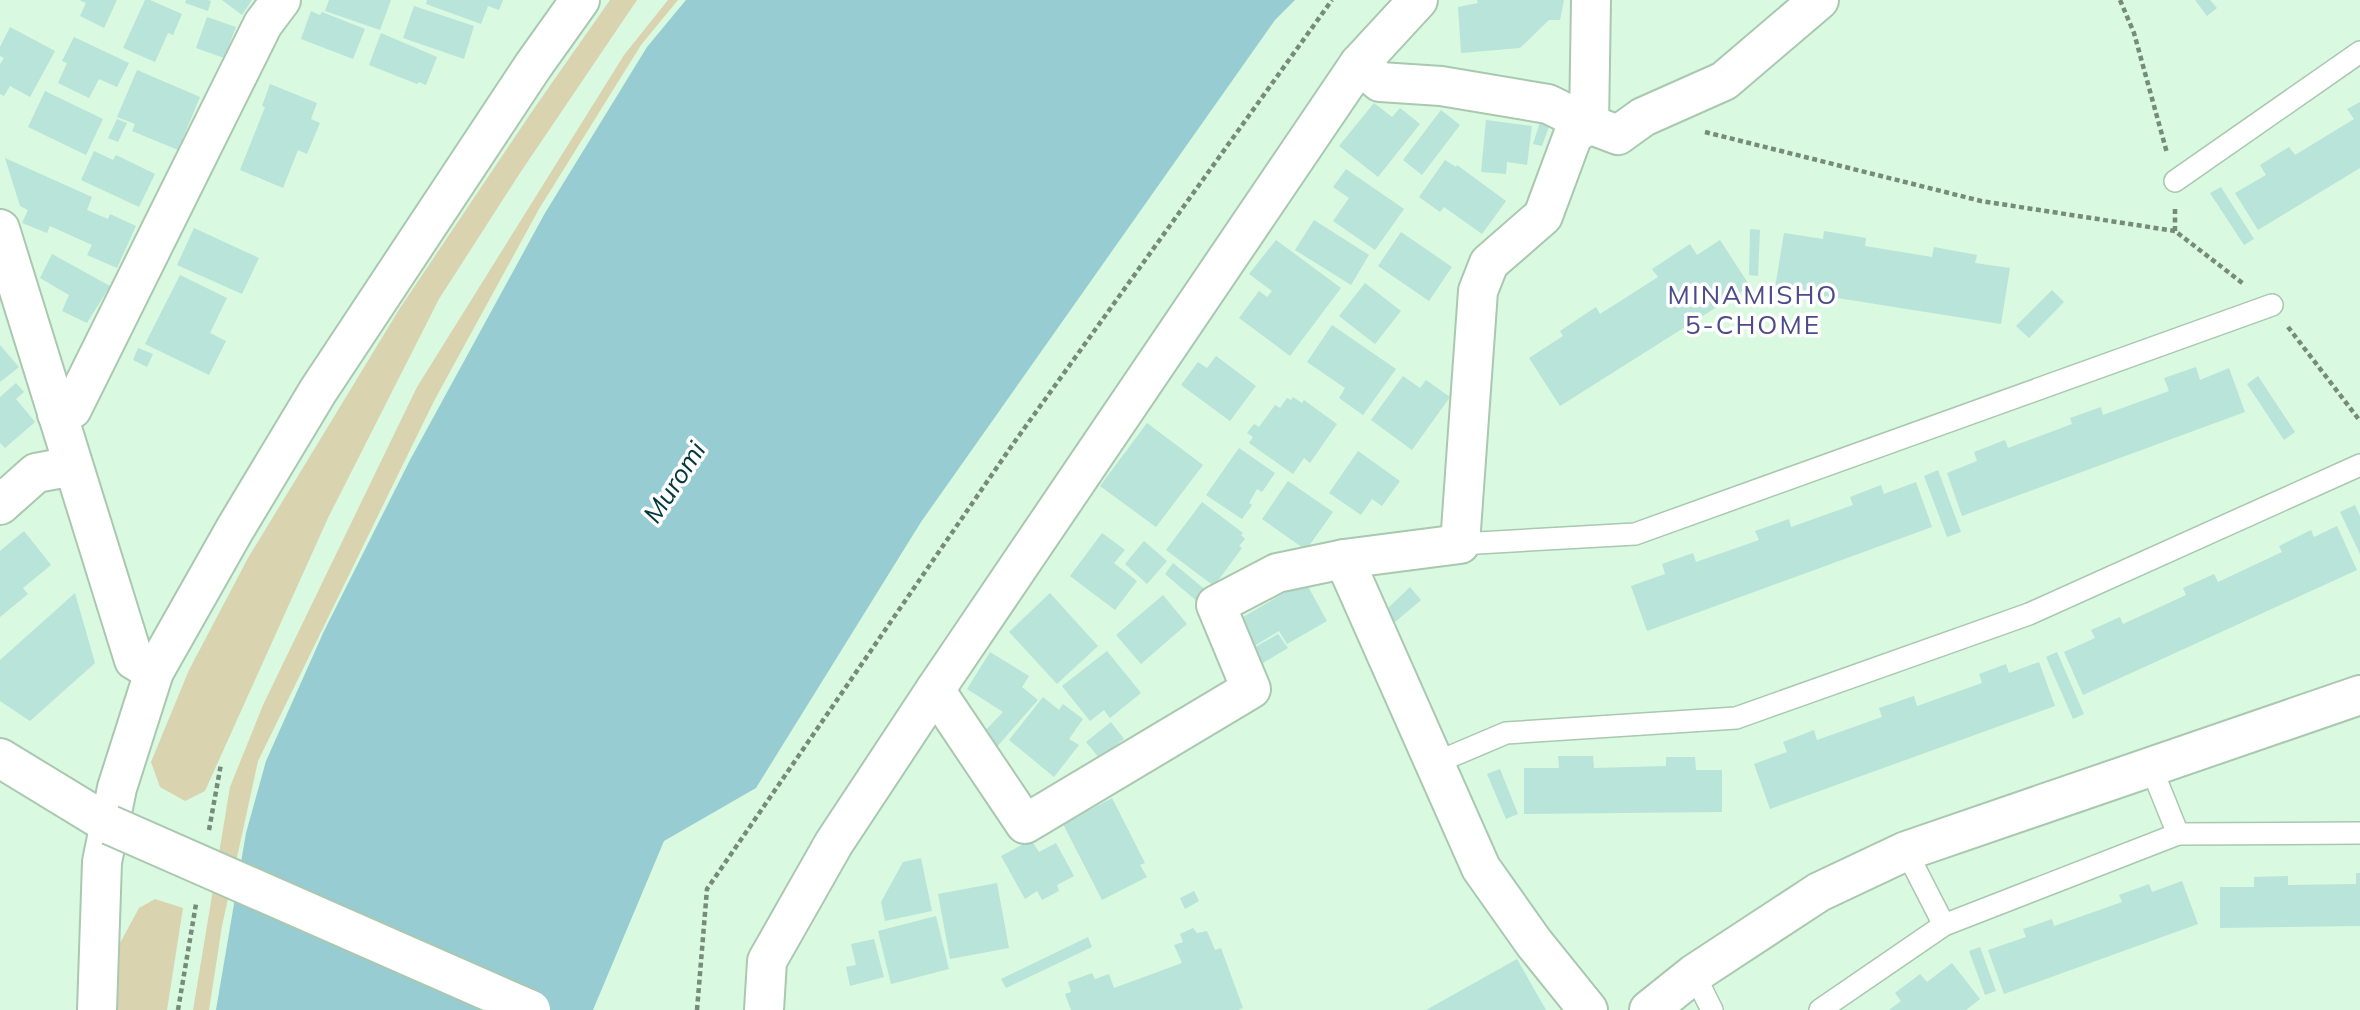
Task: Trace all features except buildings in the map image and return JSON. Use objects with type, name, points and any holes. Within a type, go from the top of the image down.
[{"type":"street","points":[[57,414],[72,409],[263,24],[281,0]]},
{"type":"street","points":[[97,1010],[102,862],[117,788],[154,672],[234,529],[318,391],[533,66],[580,0]]},
{"type":"street","points":[[764,1010],[767,961],[835,844],[935,690],[1359,64],[1418,0]]},
{"type":"street","points":[[1589,124],[1591,0]]},
{"type":"street","points":[[1359,64],[1380,82],[1441,86],[1548,104],[1618,135],[1643,117],[1724,81],[1819,0]]},
{"type":"street","points":[[935,690],[1025,824],[1251,689],[1216,605],[1277,573],[1344,559],[1460,544],[1478,291],[1489,263],[1543,216],[1573,135],[1589,124]]},
{"type":"street","points":[[0,229],[9,293],[57,414],[134,660],[154,672]]},
{"type":"street","points":[[0,505],[36,473],[73,466]]},
{"type":"street","points":[[1344,559],[1481,868],[1534,943],[1587,1010]]},
{"type":"street","points":[[1649,1010],[1694,974],[1819,892],[1906,851],[2360,695]]},
{"type":"street","points":[[0,758],[110,825],[531,1010]]},
{"type":"lane","points":[[2175,181],[2360,52]]},
{"type":"lane","points":[[1460,544],[1635,534],[2272,305]]},
{"type":"lane","points":[[1433,764],[1506,733],[1736,718],[2029,614],[2360,465]]},
{"type":"lane","points":[[2151,767],[2178,834]]},
{"type":"lane","points":[[1821,1010],[1944,925],[2178,834],[2360,833]]},
{"type":"lane","points":[[1906,851],[1944,925]]},
{"type":"lane","points":[[1694,974],[1712,1010]]},
{"type":"path","points":[[697,1010],[707,889],[1013,444],[1332,0]]},
{"type":"path","points":[[2120,0],[2134,33],[2175,181],[2175,231]]},
{"type":"path","points":[[1643,117],[1981,201],[2175,231],[2272,305],[2360,421]]},
{"type":"shaded area","points":[[610,0],[637,0],[439,299],[328,518],[205,791],[185,801],[160,787],[151,762],[189,670],[248,558],[400,308]]},
{"type":"shaded area","points":[[668,0],[678,0],[641,45],[539,209],[434,401],[258,761],[222,926],[209,1010],[193,1010],[230,787],[263,705],[417,387],[624,55]]},
{"type":"shaded area","points":[[155,899],[183,908],[167,1010],[117,1010],[120,943],[139,908]]},
{"type":"water","name":"Muromi","points":[[686,0],[1295,0],[1275,20],[921,522],[756,788],[664,841],[593,1010],[216,1010],[246,833],[266,761],[324,631],[410,460],[545,213],[647,47]]},
{"type":"district","name":"MINAMISHO 5-CHOME","points":[[1753,309]]}]
